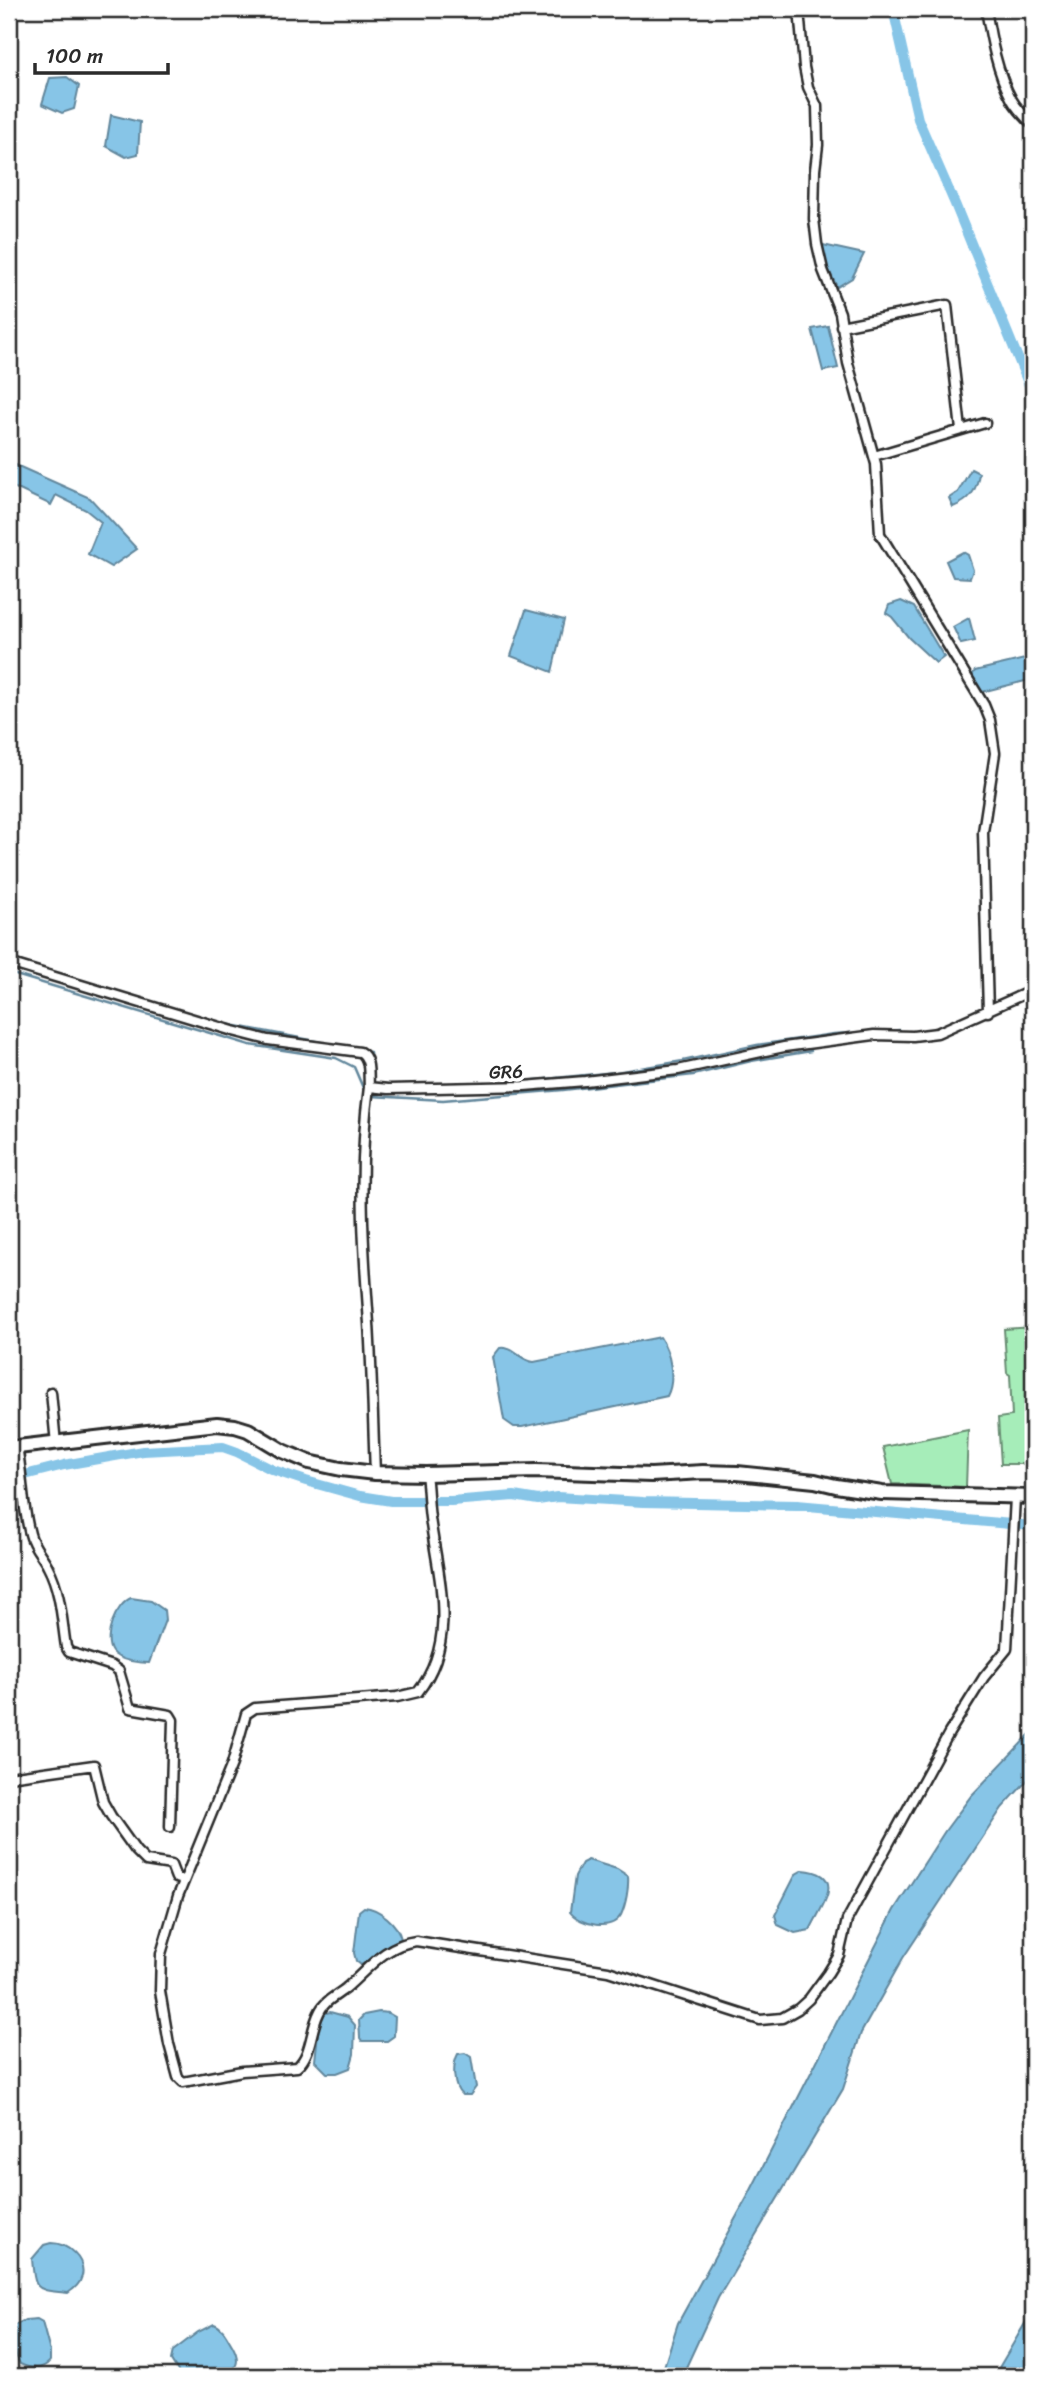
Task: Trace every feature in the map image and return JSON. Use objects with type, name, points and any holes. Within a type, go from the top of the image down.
[{"type":"main road","points":[[13,1448],[181,1427],[226,1425],[248,1430],[283,1451],[309,1462],[341,1469],[427,1477],[536,1471],[651,1475],[737,1473],[815,1481],[882,1493],[1015,1502],[1033,1497]]},
{"type":"street","points":[[799,9],[804,67],[808,87],[817,106],[814,219],[817,244],[823,270],[840,313],[848,363],[878,474],[880,534],[984,705],[993,734],[995,753],[984,832],[988,1012]]},
{"type":"street","points":[[986,9],[1006,87],[1012,101],[1033,125]]},
{"type":"street","points":[[841,326],[947,305],[961,430]]},
{"type":"street","points":[[874,456],[985,423]]},
{"type":"street","points":[[9,963],[268,1040],[365,1054],[368,1060],[369,1087],[363,1132],[362,1188],[375,1472]]},
{"type":"street","name":"GR6","points":[[369,1087],[422,1089],[524,1086],[664,1071],[784,1047],[874,1035],[913,1036],[937,1033],[1033,990]]},
{"type":"street","points":[[51,1392],[56,1444]]},
{"type":"street","points":[[13,1448],[20,1467],[30,1536],[48,1566],[55,1585],[66,1647],[69,1652],[112,1666],[119,1671],[130,1708],[170,1715],[173,1720],[170,1827]]},
{"type":"street","points":[[427,1477],[429,1516],[443,1612],[439,1652],[418,1692],[397,1697],[254,1708],[249,1711],[232,1764],[183,1880],[161,1954],[160,1991],[169,2045],[178,2077],[183,2082],[242,2071],[297,2067],[303,2061],[317,2015],[326,2004],[387,1951],[416,1941],[608,1971],[754,2019],[772,2021],[782,2018],[809,1999],[839,1955],[847,1920],[949,1732],[984,1677],[1007,1649],[1015,1502]]},
{"type":"street","points":[[9,1777],[94,1765],[103,1802],[136,1851],[146,1861],[171,1865],[176,1878],[183,1880]]},
{"type":"green space","points":[[1033,1327],[1033,1464],[1001,1464],[998,1418],[1012,1416],[1004,1329]]},
{"type":"green space","points":[[968,1430],[966,1487],[892,1484],[883,1447]]},
{"type":"water","points":[[67,77],[79,86],[74,109],[62,113],[42,104],[50,78]]},
{"type":"water","points":[[111,115],[140,122],[138,154],[126,157],[106,146]]},
{"type":"water","points":[[823,245],[864,254],[852,278],[837,287],[820,252]]},
{"type":"water","points":[[828,326],[838,368],[823,371],[812,329]]},
{"type":"water","points":[[9,462],[90,498],[137,549],[111,567],[88,554],[101,522],[86,510],[56,495],[51,505],[9,485]]},
{"type":"water","points":[[971,469],[979,473],[974,490],[964,502],[953,507],[949,498],[958,492]]},
{"type":"water","points":[[963,552],[968,555],[973,570],[970,578],[953,577],[946,561]]},
{"type":"water","points":[[901,601],[914,607],[944,657],[936,663],[886,613],[889,605]]},
{"type":"water","points":[[526,610],[564,620],[552,672],[511,656]]},
{"type":"water","points":[[969,618],[975,641],[961,644],[953,627]]},
{"type":"water","points":[[1033,657],[1033,679],[982,692],[971,677],[975,671]]},
{"type":"water","points":[[660,1337],[671,1366],[671,1382],[667,1396],[522,1427],[514,1427],[504,1420],[493,1357],[500,1348],[509,1349],[534,1362]]},
{"type":"water","points":[[131,1598],[151,1601],[164,1610],[165,1620],[149,1663],[119,1658],[109,1646],[112,1622],[120,1607]]},
{"type":"water","points":[[1033,1731],[1033,1774],[1002,1808],[903,1958],[861,2033],[843,2089],[718,2298],[682,2376],[661,2376],[678,2323],[749,2194],[894,1910],[971,1796]]},
{"type":"water","points":[[588,1860],[617,1869],[628,1876],[623,1911],[611,1924],[588,1923],[570,1912],[575,1876],[582,1863]]},
{"type":"water","points":[[803,1870],[825,1878],[828,1892],[810,1930],[795,1933],[778,1925],[775,1915],[796,1874]]},
{"type":"water","points":[[364,1907],[376,1910],[387,1918],[401,1939],[361,1965],[356,1961],[354,1953],[359,1911]]},
{"type":"water","points":[[330,2012],[348,2017],[355,2025],[354,2054],[350,2068],[337,2073],[327,2073],[315,2061],[322,2014]]},
{"type":"water","points":[[379,2012],[395,2017],[394,2036],[387,2041],[362,2041],[359,2020],[364,2015]]},
{"type":"water","points":[[465,2053],[471,2057],[476,2087],[470,2095],[462,2095],[459,2092],[454,2076],[458,2054]]},
{"type":"water","points":[[51,2243],[69,2249],[81,2264],[81,2279],[68,2293],[43,2289],[36,2284],[32,2259],[44,2245]]},
{"type":"water","points":[[1033,2310],[1033,2376],[994,2376]]},
{"type":"water","points":[[37,2319],[42,2322],[50,2361],[36,2368],[20,2364],[12,2336],[13,2326],[25,2320]]},
{"type":"water","points":[[214,2324],[222,2330],[232,2345],[237,2357],[236,2365],[231,2371],[212,2376],[181,2376],[171,2360],[173,2351],[198,2332]]},
{"type":"waterway","points":[[893,9],[918,119],[1033,395]]},
{"type":"waterway","points":[[9,973],[250,1045],[336,1058],[354,1067],[366,1095]]},
{"type":"waterway","points":[[215,1022],[342,1046]]},
{"type":"waterway","points":[[505,1083],[616,1072],[757,1045],[834,1034],[900,1030]]},
{"type":"waterway","points":[[362,1051],[370,1052],[370,1059]]},
{"type":"waterway","points":[[371,1096],[443,1100],[563,1090],[693,1075],[751,1061],[811,1051]]},
{"type":"waterway","points":[[9,1479],[64,1465],[143,1451],[223,1447],[273,1470],[306,1481],[360,1496],[391,1501],[451,1501],[514,1496],[538,1500],[557,1497],[643,1502],[797,1505],[1033,1526]]}]
